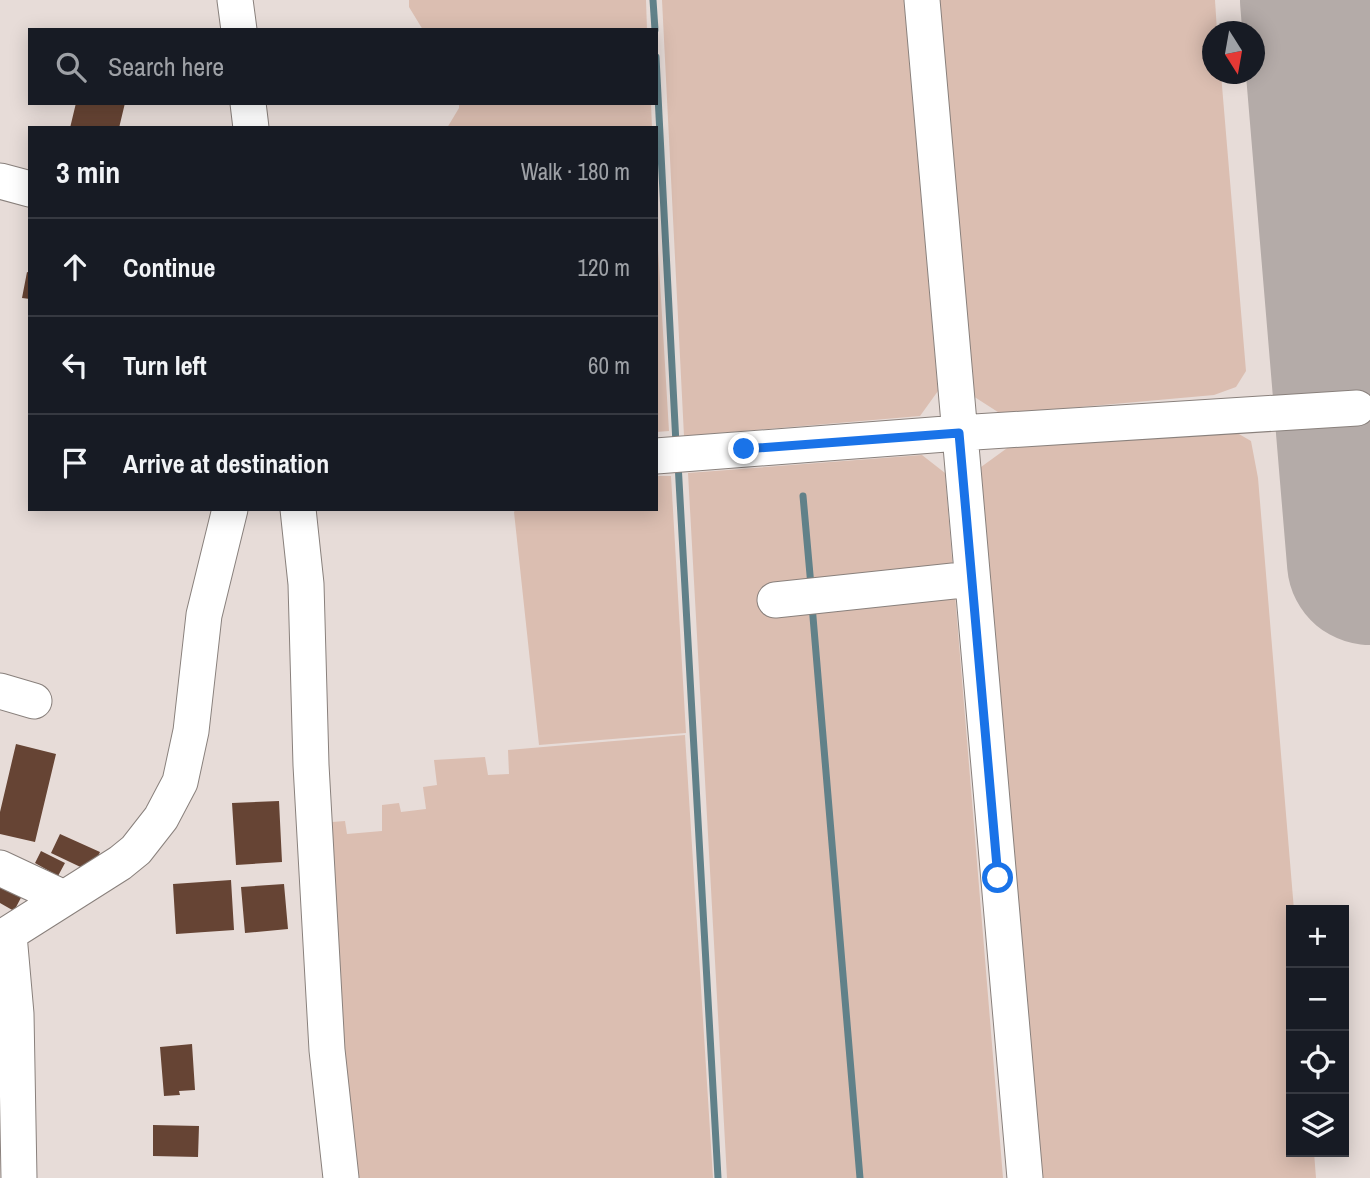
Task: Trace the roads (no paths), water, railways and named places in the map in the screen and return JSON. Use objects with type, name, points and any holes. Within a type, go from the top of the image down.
[{"type":"street","points":[[235,0],[239,28]]},
{"type":"street","points":[[922,0],[1025,1178]]},
{"type":"street","points":[[248,105],[251,126]]},
{"type":"street","points":[[0,181],[28,188]]},
{"type":"street","points":[[672,454],[1357,408]]},
{"type":"street","points":[[19,1178],[16,1014],[5,937],[136,850],[161,818],[180,782],[191,731],[205,615],[230,511]]},
{"type":"street","points":[[298,511],[306,583],[311,765],[327,1050],[341,1178]]},
{"type":"street","points":[[799,598],[972,579]]},
{"type":"street","points":[[0,691],[34,701]]},
{"type":"street","points":[[0,868],[64,898]]},
{"type":"waterway","points":[[653,0],[655,28]]},
{"type":"waterway","points":[[658,96],[676,444]]},
{"type":"waterway","points":[[678,463],[718,1178]]},
{"type":"waterway","points":[[803,496],[811,586]]},
{"type":"waterway","points":[[812,605],[860,1178]]}]
